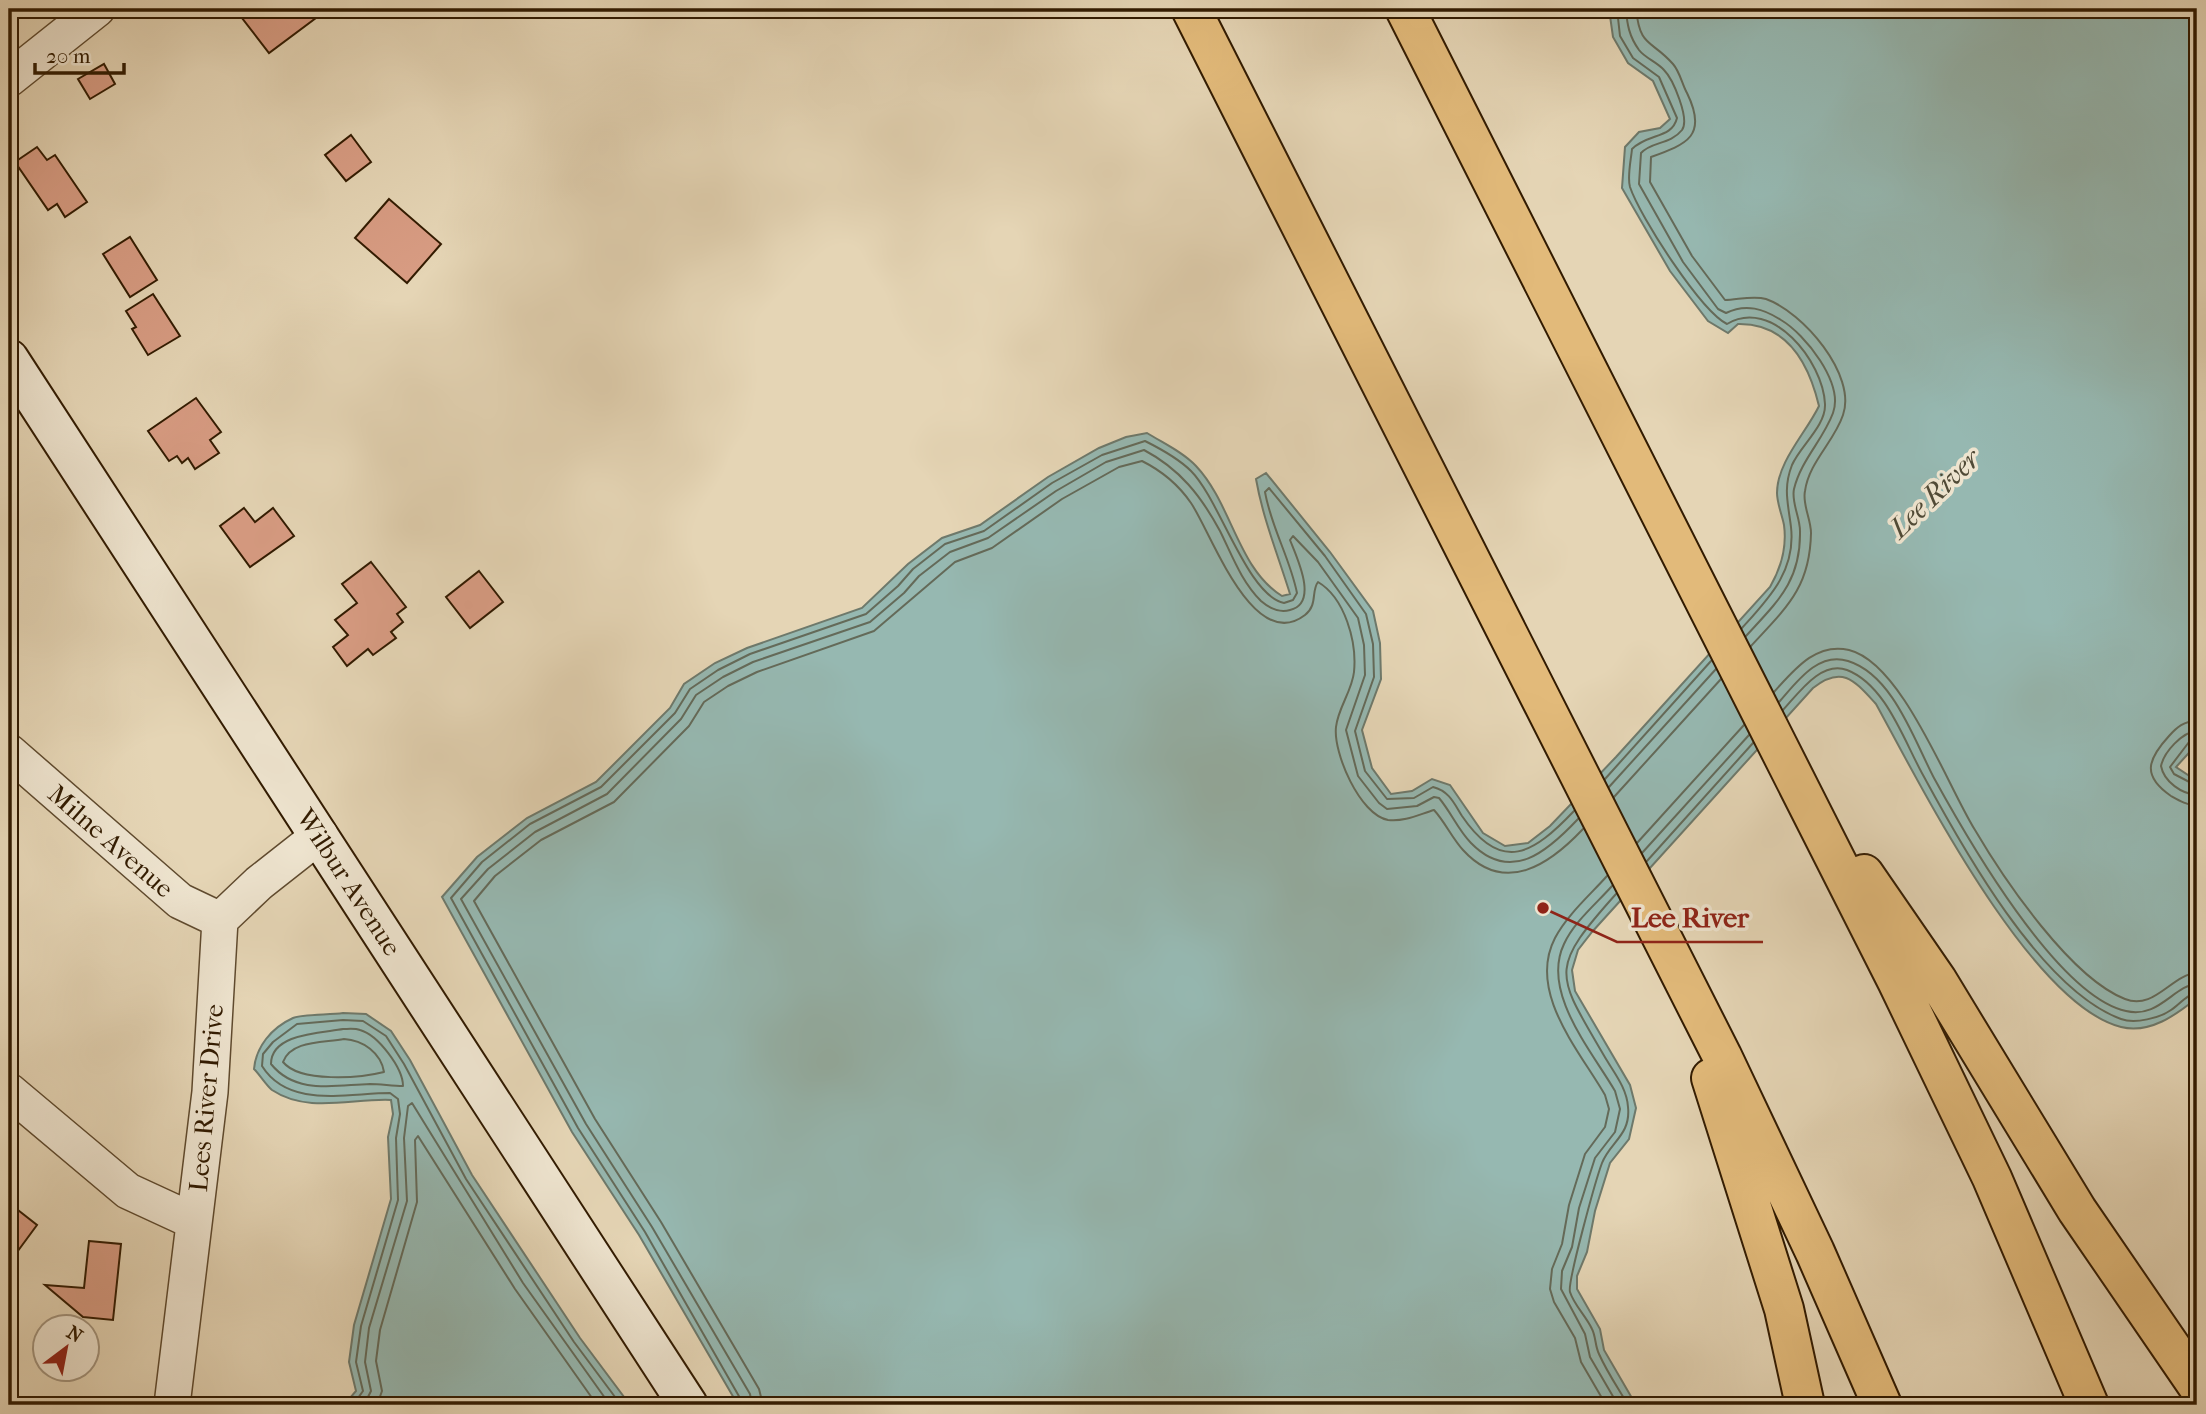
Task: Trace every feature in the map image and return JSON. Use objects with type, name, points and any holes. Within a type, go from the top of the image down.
[{"type":"highway","points":[[1191,9],[1651,912],[1815,1252],[1882,1405]]},
{"type":"highway","points":[[1405,9],[1706,601],[1992,1178],[2089,1405]]},
{"type":"highway","points":[[1791,771],[1904,929],[2077,1210],[2197,1385]]},
{"type":"highway","points":[[1674,959],[1784,1309],[1805,1405]]},
{"type":"main road","name":"Wilbur Avenue","points":[[9,359],[688,1405]]},
{"type":"street","points":[[9,79],[97,9]]},
{"type":"street","name":"Milne Avenue","points":[[9,752],[180,901],[220,920]]},
{"type":"street","points":[[220,920],[259,883],[320,835]]},
{"type":"street","name":"Lees River Drive","points":[[173,1405],[209,1092],[220,920]]},
{"type":"street","points":[[9,1091],[128,1191],[194,1221]]},
{"type":"water","points":[[1609,9],[2197,9],[2197,744],[2176,767],[2197,781],[2197,998],[2162,1022],[2142,1028],[2121,1027],[2086,1010],[2051,978],[2015,936],[1981,887],[1920,785],[1876,704],[1854,682],[1847,678],[1832,677],[1813,688],[1592,932],[1578,950],[1572,970],[1575,991],[1630,1085],[1636,1108],[1629,1139],[1610,1163],[1595,1211],[1587,1252],[1577,1276],[1577,1289],[1600,1329],[1604,1350],[1636,1405],[738,1405],[639,1235],[572,1132],[442,897],[477,857],[527,818],[596,782],[670,708],[684,684],[715,663],[747,648],[862,608],[908,564],[942,538],[980,525],[1048,477],[1099,448],[1126,437],[1147,433],[1179,452],[1196,466],[1208,481],[1255,570],[1282,596],[1290,594],[1256,479],[1266,473],[1330,552],[1373,611],[1380,643],[1381,679],[1362,730],[1372,768],[1391,794],[1412,791],[1432,779],[1450,785],[1483,833],[1505,846],[1528,843],[1550,826],[1616,757],[1770,587],[1780,565],[1785,541],[1777,497],[1778,481],[1787,459],[1819,406],[1802,361],[1783,338],[1770,330],[1738,324],[1728,333],[1708,321],[1670,271],[1622,188],[1625,147],[1639,132],[1660,128],[1670,119],[1653,81],[1628,63],[1613,37]]},
{"type":"water","points":[[366,1014],[391,1031],[410,1060],[472,1175],[580,1338],[630,1405],[344,1405],[356,1391],[349,1362],[354,1325],[391,1199],[388,1137],[393,1114],[391,1100],[331,1103],[300,1101],[272,1090],[254,1069],[261,1046],[285,1022],[303,1016]]},
{"type":"building","points":[[235,9],[328,9],[269,53]]},
{"type":"building","points":[[104,64],[115,84],[90,99],[78,79]]},
{"type":"building","points":[[351,135],[371,162],[346,181],[325,155]]},
{"type":"building","points":[[37,147],[47,160],[55,155],[87,202],[65,217],[57,204],[48,210],[15,162]]},
{"type":"building","points":[[389,199],[441,244],[407,283],[355,238]]},
{"type":"building","points":[[130,237],[157,280],[130,297],[103,254]]},
{"type":"building","points":[[153,294],[180,336],[148,355],[132,329],[136,327],[126,311]]},
{"type":"building","points":[[196,398],[221,432],[210,440],[219,453],[195,469],[188,458],[182,463],[177,456],[169,461],[148,431]]},
{"type":"building","points":[[244,508],[255,522],[273,508],[294,536],[250,567],[220,526]]},
{"type":"building","points":[[371,562],[406,607],[397,614],[403,622],[391,632],[396,638],[373,655],[368,649],[347,666],[333,647],[348,635],[335,620],[357,603],[342,584]]},
{"type":"building","points":[[479,571],[503,602],[470,628],[446,597]]},
{"type":"building","points":[[9,1203],[37,1225],[9,1263]]},
{"type":"building","points":[[89,1241],[121,1244],[113,1320],[102,1319],[102,1312],[77,1312],[45,1285],[84,1288]]},
{"type":"place","name":"Lee River","points":[[1543,908]]}]
